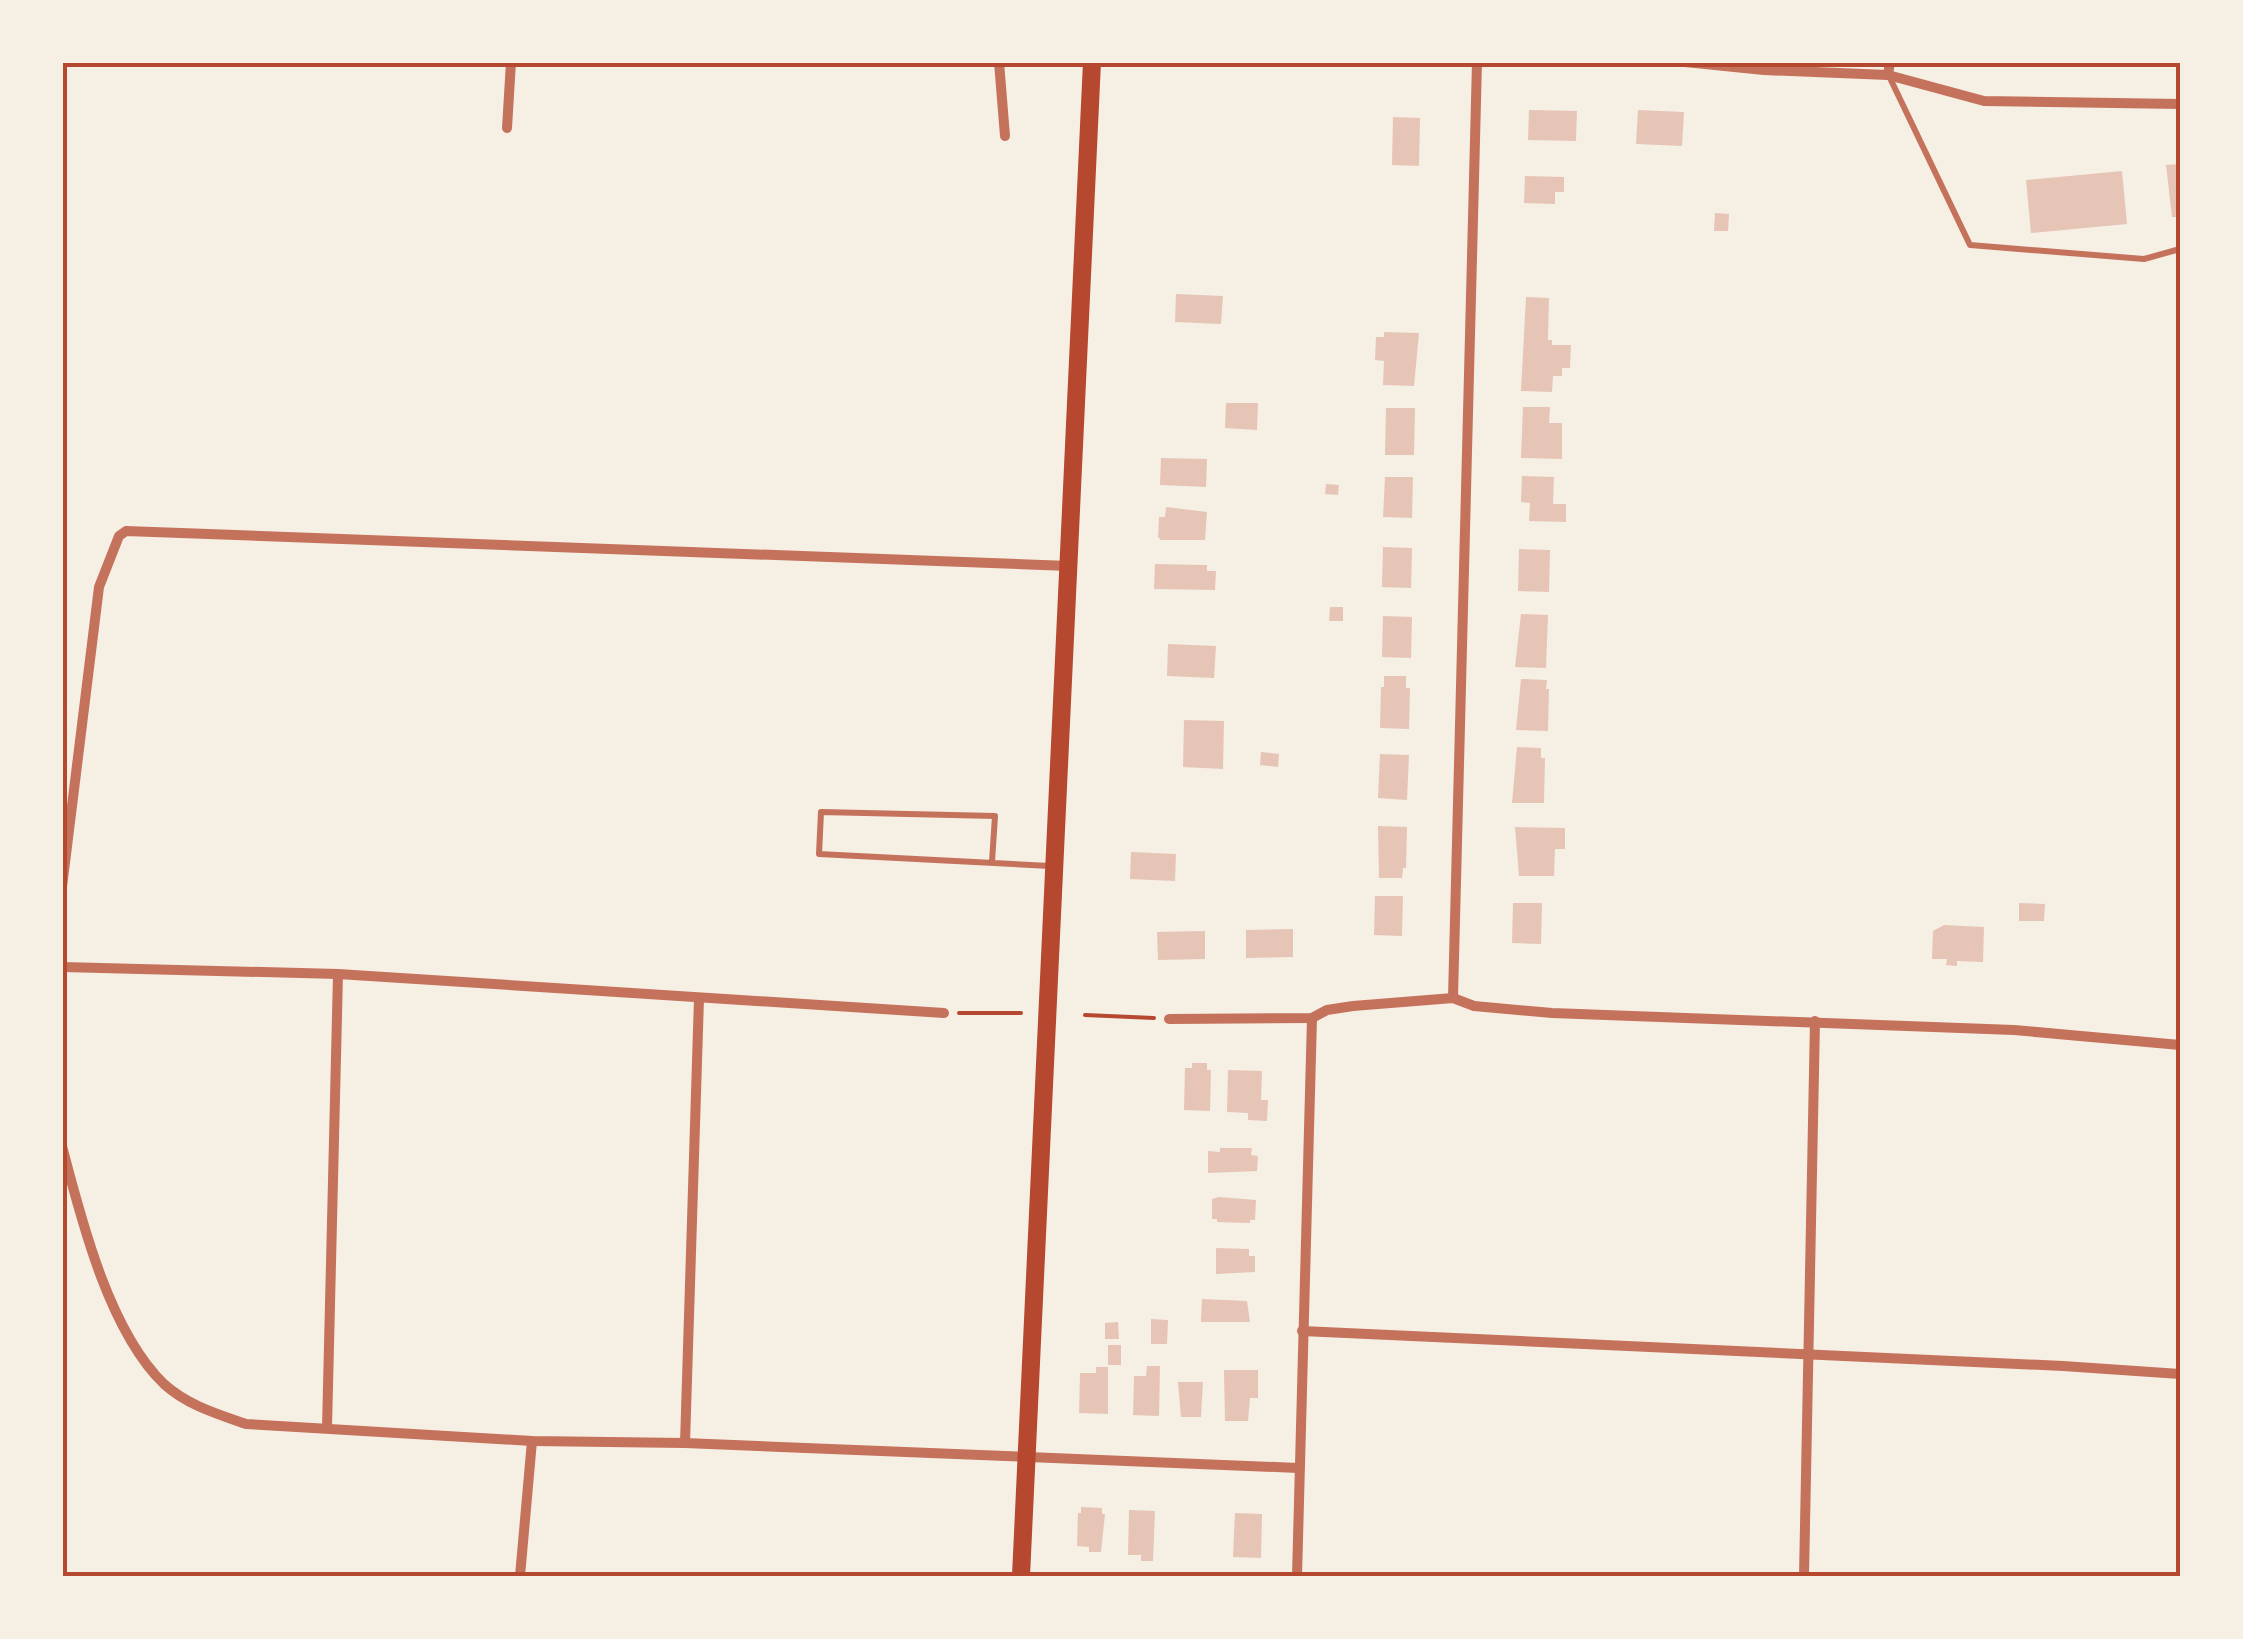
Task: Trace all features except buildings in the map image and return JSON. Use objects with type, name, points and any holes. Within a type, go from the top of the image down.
[{"type":"main road","points":[[1021,1576],[1092,62]]},
{"type":"street","points":[[507,128],[510,62]]},
{"type":"street","points":[[999,62],[1005,136]]},
{"type":"street","points":[[1453,998],[1477,62]]},
{"type":"street","points":[[1685,62],[1889,69],[1984,100],[2180,104]]},
{"type":"street","points":[[62,888],[99,587],[119,536],[126,531],[1070,566]]},
{"type":"street","points":[[62,967],[338,974],[944,1013]]},
{"type":"street","points":[[327,1428],[338,974]]},
{"type":"street","points":[[685,1443],[699,998]]},
{"type":"street","points":[[1169,1019],[1312,1018],[1326,1010],[1354,1006],[1453,998],[1474,1006],[1552,1013],[2014,1030],[2180,1045]]},
{"type":"street","points":[[1296,1576],[1312,1018]]},
{"type":"street","points":[[1804,1576],[1816,1021]]},
{"type":"street","points":[[62,1146],[85,1233],[129,1339],[165,1384],[203,1410],[246,1424],[532,1442],[685,1443],[1298,1468]]},
{"type":"street","points":[[1302,1331],[2180,1374]]},
{"type":"street","points":[[520,1576],[532,1442]]},
{"type":"lane","points":[[1889,69],[1970,245],[2144,259],[2180,249]]},
{"type":"lane","points":[[992,862],[995,816],[821,812],[819,854],[1056,866]]},
{"type":"path","points":[[944,1013],[1021,1013]]},
{"type":"path","points":[[1085,1015],[1169,1019]]}]
